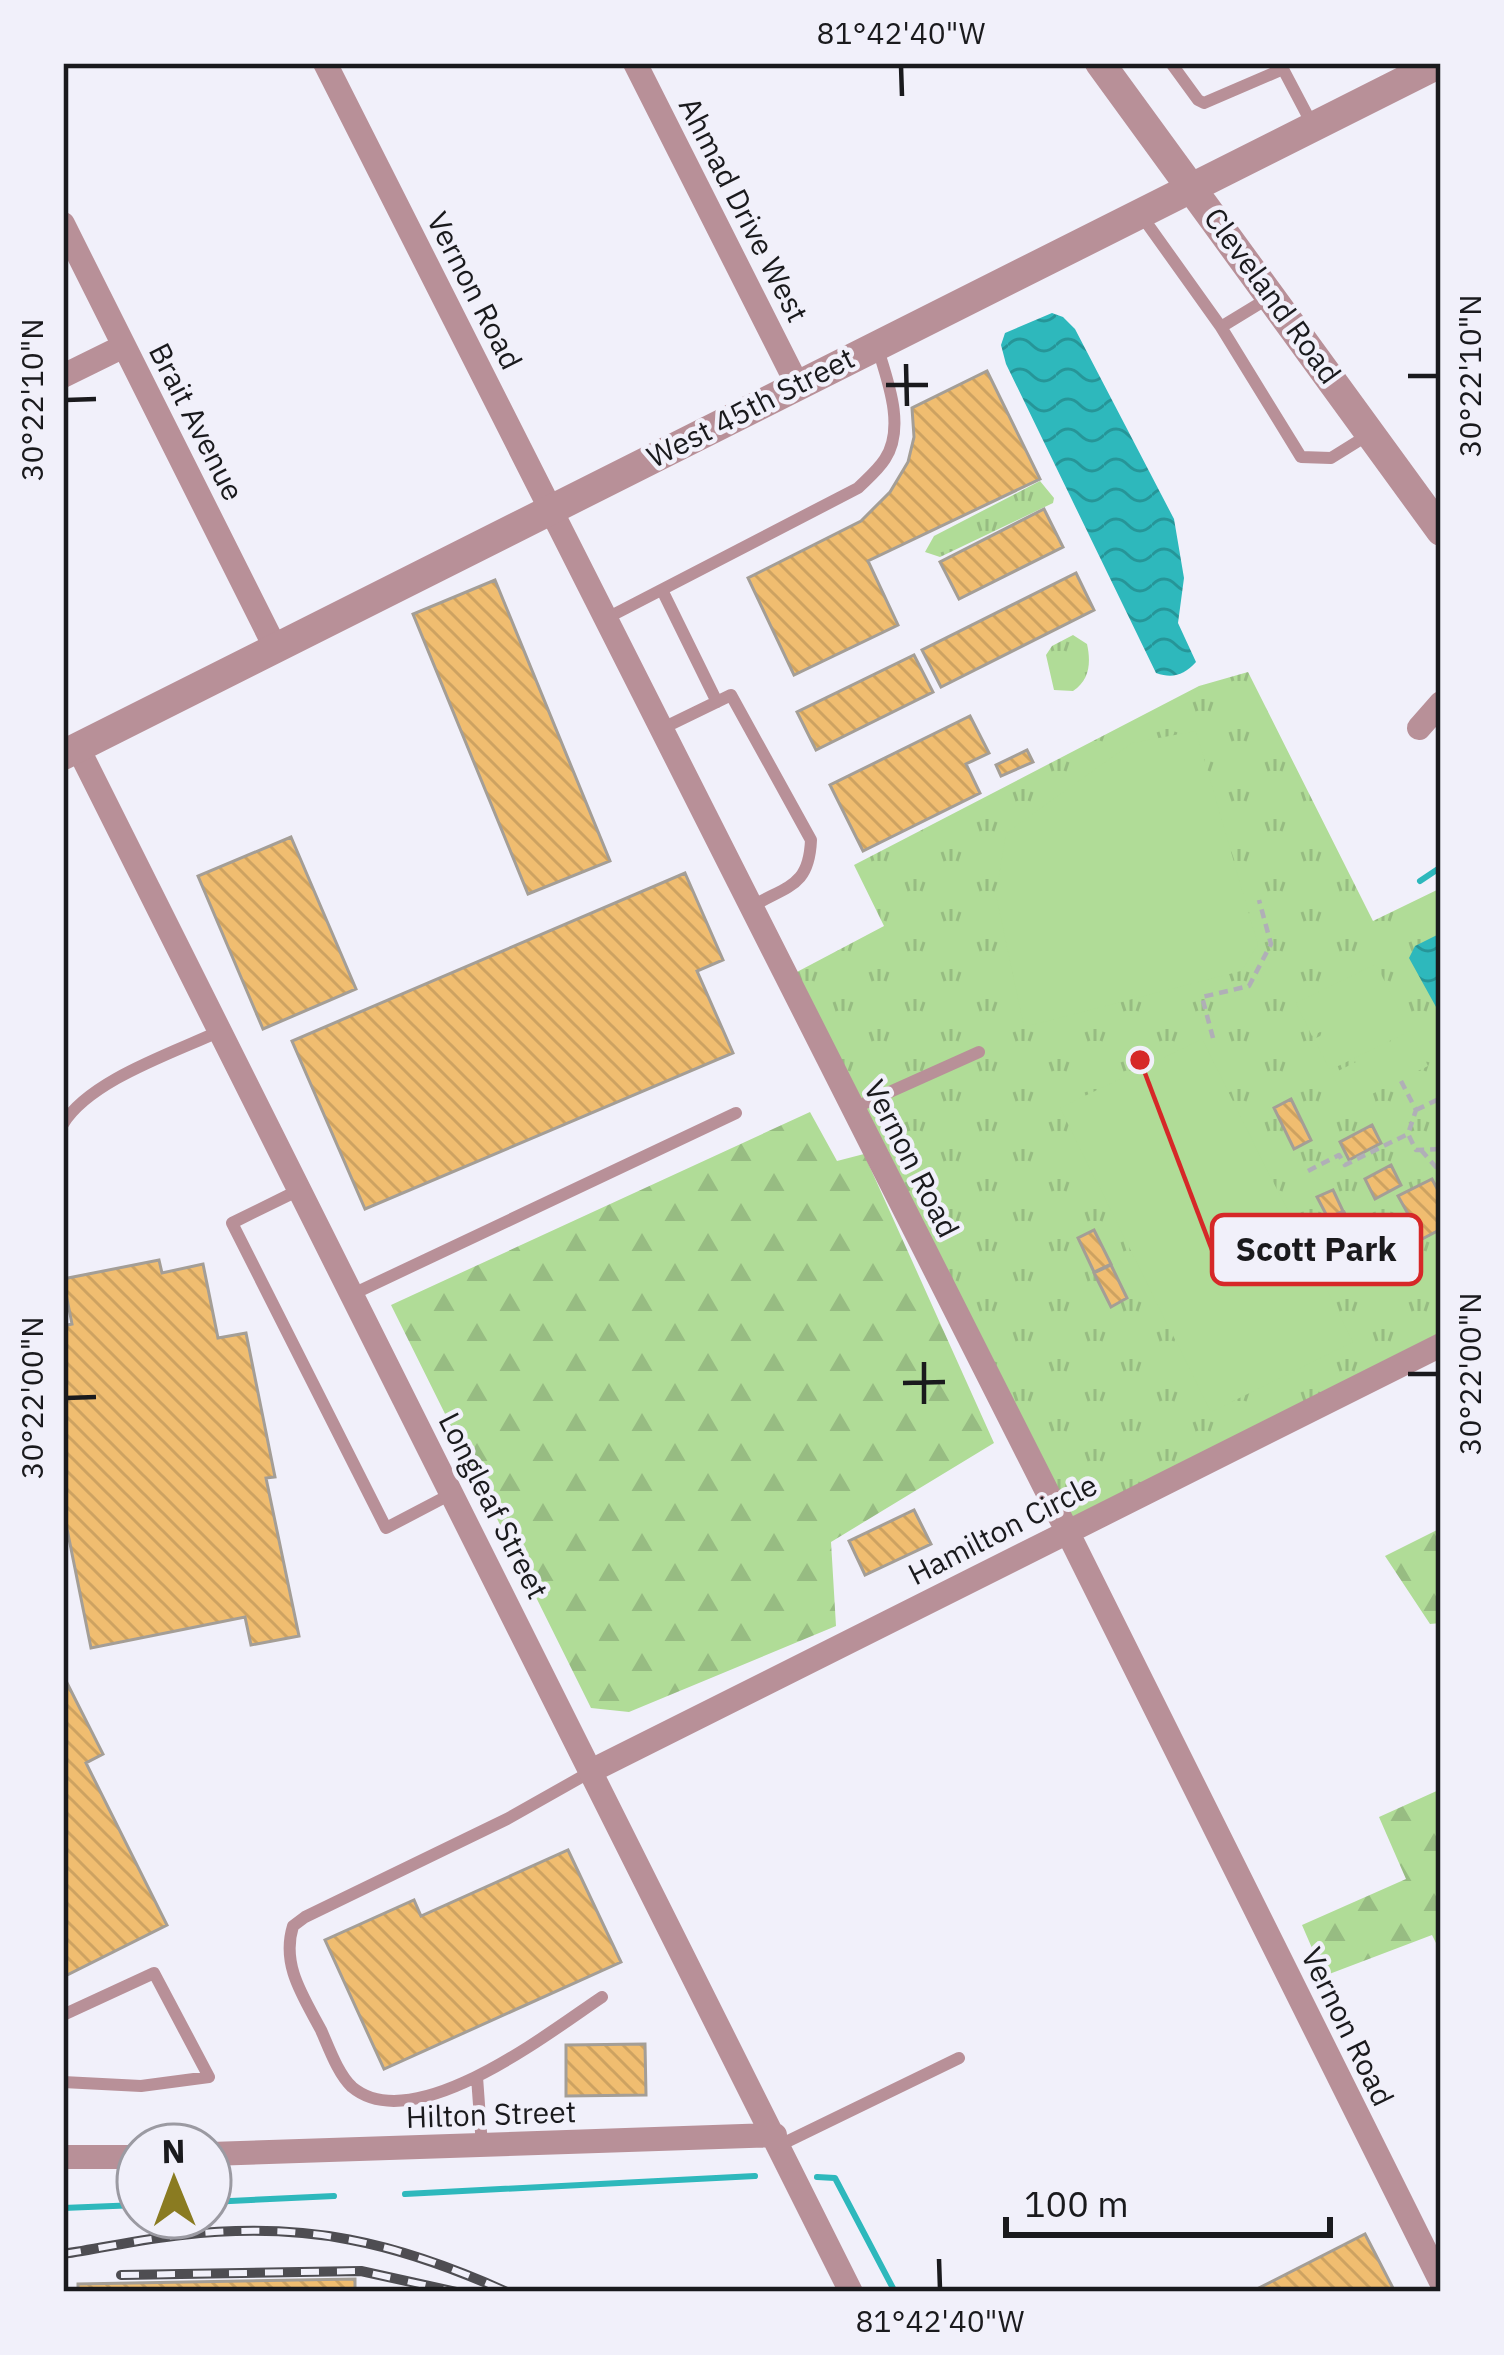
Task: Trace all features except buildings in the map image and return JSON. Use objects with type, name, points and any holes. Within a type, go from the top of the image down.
[{"type":"street","name":"Vernon Road","points":[[326,63],[1441,2282]]},
{"type":"street","name":"Ahmad Drive West","points":[[635,63],[797,384]]},
{"type":"street","name":"West 45th Street","points":[[71,752],[1440,63]]},
{"type":"street","name":"Cleveland Road","points":[[1112,66],[1194,189],[1441,531]]},
{"type":"street","name":"Brait Avenue","points":[[63,224],[275,647]]},
{"type":"street","points":[[63,376],[124,346]]},
{"type":"street","points":[[1419,728],[1441,703]]},
{"type":"street","name":"Longleaf Street","points":[[71,752],[221,1030],[851,2292]]},
{"type":"street","name":"Hamilton Circle","points":[[593,1771],[1441,1345]]},
{"type":"street","name":"Hilton Street","points":[[234,2153],[777,2140]]},
{"type":"street","points":[[63,2157],[114,2157]]},
{"type":"lane","points":[[1171,63],[1204,103],[1283,69],[1314,128]]},
{"type":"lane","points":[[1141,214],[1221,327],[1301,457],[1330,458],[1371,433]]},
{"type":"lane","points":[[1221,327],[1272,296]]},
{"type":"lane","points":[[605,619],[858,488],[887,458],[893,433],[891,393],[876,345]]},
{"type":"lane","points":[[662,590],[717,702]]},
{"type":"lane","points":[[661,729],[731,695],[812,839],[810,866],[804,876],[750,908]]},
{"type":"lane","points":[[63,1124],[75,1105],[122,1077],[221,1030]]},
{"type":"lane","points":[[852,1109],[980,1052]]},
{"type":"lane","points":[[353,1294],[736,1113]]},
{"type":"lane","points":[[300,1190],[232,1223],[355,1467],[386,1528],[453,1493]]},
{"type":"lane","points":[[593,1771],[292,1926],[287,1957],[347,2083],[370,2097],[424,2097],[477,2077],[513,2059],[602,1996]]},
{"type":"lane","points":[[63,2015],[154,1973],[208,2078],[141,2086],[63,2082]]},
{"type":"lane","points":[[777,2140],[959,2057]]},
{"type":"lane","points":[[477,2077],[482,2147]]},
{"type":"path","points":[[1213,1038],[1202,997],[1249,986],[1271,944],[1258,900]]},
{"type":"path","points":[[1401,1081],[1416,1110],[1408,1134],[1416,1150],[1441,1149]]},
{"type":"path","points":[[1416,1110],[1441,1098]]},
{"type":"path","points":[[1309,1171],[1340,1155],[1345,1165],[1408,1134]]},
{"type":"path","points":[[1421,1150],[1441,1173]]},
{"type":"green space","points":[[1040,481],[1053,503],[940,557],[925,552],[934,536]]},
{"type":"green space","points":[[1073,635],[1087,644],[1086,676],[1073,691],[1054,690],[1046,655],[1052,646]]},
{"type":"green space","points":[[1248,672],[1373,921],[1441,888],[1441,1336],[1071,1518],[795,973],[884,926],[854,865],[1199,686]]},
{"type":"green space","points":[[1196,731],[1258,945],[1241,971],[1024,1027],[996,895],[1006,833],[1132,743]]},
{"type":"green space","points":[[1376,964],[1392,996],[1312,1036],[1296,1003]]},
{"type":"green space","points":[[1394,999],[1410,1031],[1330,1070],[1314,1039]]},
{"type":"green space","points":[[1412,1034],[1428,1066],[1348,1106],[1332,1074]]},
{"type":"green space","points":[[1202,1039],[1353,1342],[1211,1412],[1060,1108]]},
{"type":"green space","points":[[810,1112],[837,1161],[864,1154],[994,1443],[831,1542],[836,1626],[629,1712],[591,1708],[391,1305]]},
{"type":"green space","points":[[1441,1528],[1441,1623],[1430,1624],[1385,1556]]},
{"type":"green space","points":[[1441,1789],[1441,1953],[1432,1935],[1324,1976],[1302,1925],[1406,1879],[1379,1817]]},
{"type":"water","points":[[1052,313],[1075,329],[1174,519],[1184,578],[1178,623],[1196,662],[1178,675],[1156,673],[1006,364],[1001,345],[1005,333]]},
{"type":"water","points":[[1441,933],[1441,1016],[1409,958],[1415,946]]},
{"type":"waterway","points":[[1420,881],[1441,867]]},
{"type":"waterway","points":[[405,2194],[755,2176]]},
{"type":"waterway","points":[[817,2177],[835,2178],[895,2292]]},
{"type":"waterway","points":[[234,2201],[334,2196]]},
{"type":"waterway","points":[[63,2208],[114,2206]]},
{"type":"railway","points":[[63,2254],[227,2231],[310,2234],[388,2248],[507,2292]]},
{"type":"railway","points":[[121,2275],[361,2271],[456,2292]]},
{"type":"place","name":"Scott Park","points":[[1140,1060]]}]
